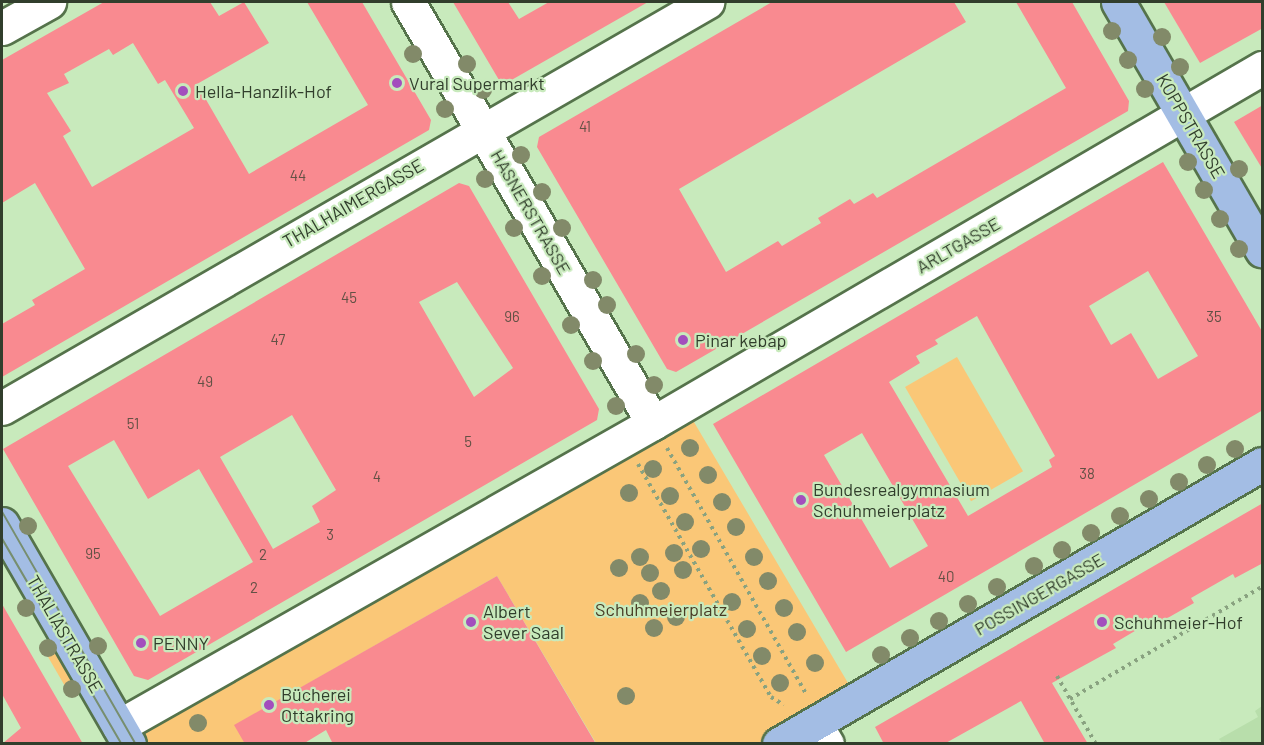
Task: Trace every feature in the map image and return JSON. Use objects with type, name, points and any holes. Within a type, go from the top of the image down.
[{"type":"main road","name":"KOPPSTRASSE","points":[[1118,2],[1263,250]]},
{"type":"main road","name":"POSSINGERGASSE","points":[[821,734],[1263,464]]},
{"type":"main road","name":"THALIASTRASSE","points":[[6,544],[124,735]]},
{"type":"main road","points":[[779,744],[821,734]]},
{"type":"street","points":[[2,28],[48,2]]},
{"type":"street","name":"HASNERSTRASSE","points":[[408,2],[653,423]]},
{"type":"street","name":"THALHAIMERGASSE","points":[[2,408],[482,128],[707,2]]},
{"type":"street","name":"ARLTGASSE","points":[[653,423],[1263,68]]},
{"type":"street","points":[[124,735],[653,423]]},
{"type":"path","points":[[653,423],[638,465],[771,697],[821,734]]},
{"type":"path","points":[[653,423],[805,689],[821,734]]},
{"type":"path","points":[[1070,699],[1263,587]]},
{"type":"path","points":[[1057,676],[1096,744]]},
{"type":"shaded area","points":[[1262,706],[1262,743],[1222,743],[1219,739],[1258,717],[1255,711]]},
{"type":"green space","points":[[957,357],[1023,471],[971,501],[905,387]]},
{"type":"green space","name":"Schuhmeierplatz","points":[[691,417],[848,683],[815,724],[781,743],[596,743],[497,576],[235,725],[245,743],[129,743],[119,726]]},
{"type":"green space","points":[[51,642],[78,689],[69,694],[42,647]]},
{"type":"building","points":[[104,2],[210,2],[219,16],[244,2],[269,43],[197,84],[249,174],[368,105],[307,2],[362,2],[431,120],[429,130],[2,377],[2,324],[35,305],[32,300],[85,269],[35,183],[2,203],[2,60]],"holes":[[[133,43],[158,84],[165,80],[194,128],[92,187],[63,136],[71,131],[47,93],[69,83],[64,74],[109,49],[113,55]]]},
{"type":"building","points":[[453,2],[508,2],[519,19],[549,2],[648,2],[508,82],[499,80]]},
{"type":"building","points":[[772,2],[954,2],[966,22],[679,189],[726,272],[778,241],[782,246],[821,223],[818,218],[850,199],[854,204],[873,193],[877,198],[1066,88],[1016,2],[1072,2],[1129,101],[1128,111],[676,372],[667,369],[537,147],[539,137]]},
{"type":"building","points":[[1164,2],[1263,2],[1263,28],[1200,63]]},
{"type":"building","points":[[1263,105],[1263,170],[1234,122]]},
{"type":"building","points":[[1163,162],[1263,333],[1263,410],[846,652],[713,424]],"holes":[[[1148,271],[1198,356],[1158,379],[1131,333],[1111,345],[1089,306]],[[977,316],[1055,456],[1049,460],[1052,467],[968,516],[889,382],[920,363],[916,356],[938,344],[935,340]],[[862,433],[928,546],[890,568],[824,455]]]},
{"type":"building","points":[[459,183],[469,186],[599,409],[597,420],[148,680],[134,676],[3,449]],"holes":[[[457,282],[513,368],[474,397],[419,302]],[[292,415],[336,490],[312,506],[320,522],[273,549],[220,457]],[[114,440],[148,499],[199,469],[253,562],[160,616],[68,466]]]},
{"type":"building","name":"Schuhmeier-Hof","points":[[1263,503],[1263,563],[1235,578],[1233,574],[1191,598],[1194,603],[1157,624],[1155,619],[1113,644],[1116,648],[1052,683],[1088,744],[1045,744],[1021,701],[944,744],[884,744],[875,727]]},
{"type":"building","name":"Albert Sever Saal","points":[[497,576],[596,744],[333,744],[326,730],[303,744],[245,744],[234,725]]},
{"type":"building","points":[[2,604],[83,744],[2,744],[21,728],[2,694]]},
{"type":"tram line","points":[[2,511],[136,744]]},
{"type":"tram line","points":[[2,538],[122,744]]},
{"type":"place","name":"Vural Supermarkt","points":[[397,83]]},
{"type":"place","name":"Hella-Hanzlik-Hof","points":[[183,91]]},
{"type":"place","name":"Pinar kebap","points":[[683,340]]},
{"type":"place","name":"Bundesrealgymnasium Schuhmeierplatz","points":[[801,500]]},
{"type":"place","name":"Albert Sever Saal","points":[[471,622]]},
{"type":"place","name":"Schuhmeier-Hof","points":[[1102,622]]},
{"type":"place","name":"PENNY","points":[[141,643]]},
{"type":"place","name":"Bücherei Ottakring","points":[[269,705]]}]
